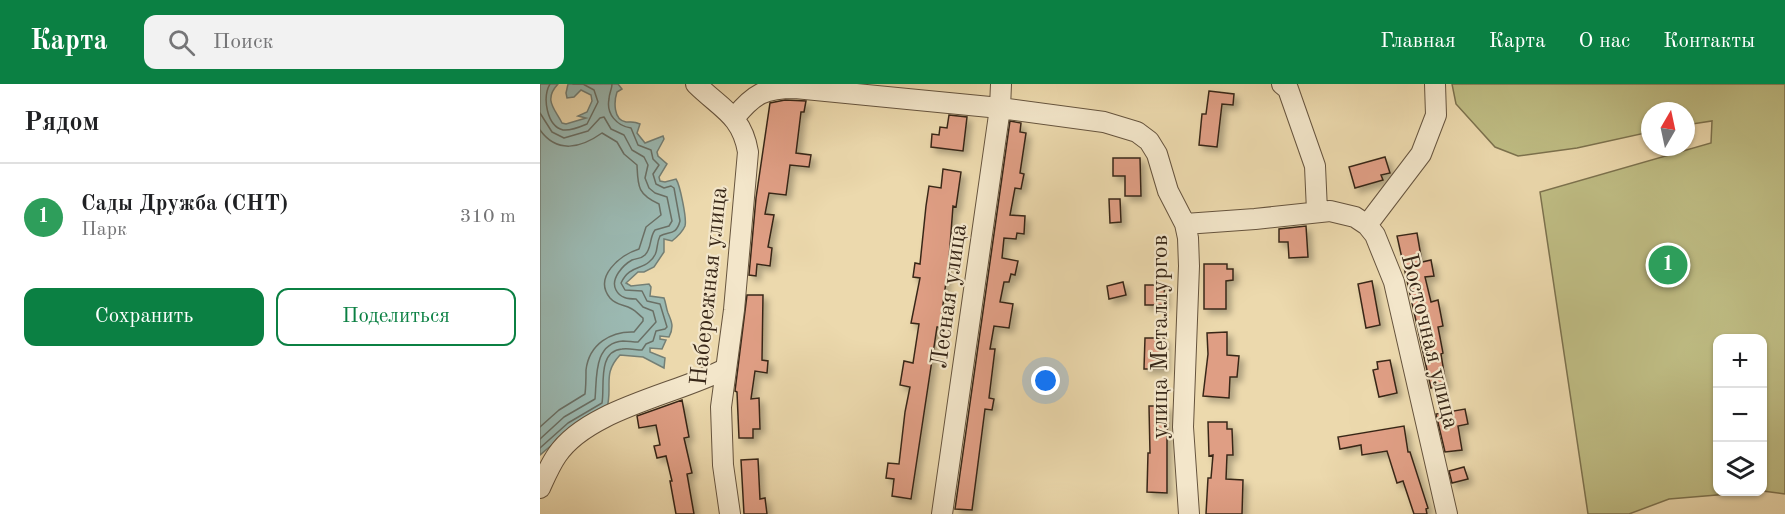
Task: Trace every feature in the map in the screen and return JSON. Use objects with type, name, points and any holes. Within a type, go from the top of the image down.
[{"type":"street","name":"Набережная улица","points":[[696,84],[735,117],[746,138],[747,170],[734,310],[720,422],[730,514]]},
{"type":"street","name":"Лесная улица","points":[[942,514],[1000,108],[1001,84]]},
{"type":"street","points":[[1282,84],[1288,89],[1315,166],[1317,211]]},
{"type":"street","points":[[1185,224],[1255,219],[1317,211],[1342,213],[1355,217],[1367,225],[1421,154],[1436,115],[1435,84]]},
{"type":"street","name":"улица Металлургов","points":[[735,117],[756,95],[779,88],[1000,108],[1104,122],[1137,132],[1149,141],[1157,154],[1168,191],[1185,224],[1188,238],[1183,427],[1189,514]]},
{"type":"street","name":"Восточная улица","points":[[1367,225],[1375,235],[1394,282],[1447,514]]},
{"type":"street","points":[[540,488],[556,455],[589,425],[725,369]]},
{"type":"shaded area","points":[[1452,84],[1785,84],[1785,494],[1767,492],[1767,334],[1713,334],[1713,495],[1669,499],[1629,514],[1588,514],[1540,192],[1666,156],[1695,156],[1695,148],[1711,143],[1712,121],[1695,124],[1695,102],[1641,102],[1641,134],[1577,148],[1518,156],[1495,147],[1456,104]]},
{"type":"water","points":[[540,84],[558,84],[551,95],[551,100],[562,123],[566,124],[586,118],[578,116],[587,112],[592,101],[591,95],[581,90],[574,97],[567,98],[568,84],[618,84],[622,89],[617,92],[615,100],[619,118],[622,121],[640,124],[637,133],[645,143],[663,136],[664,139],[657,152],[667,164],[659,177],[660,181],[665,182],[676,179],[683,202],[685,226],[672,241],[664,239],[664,252],[654,267],[638,272],[626,283],[631,286],[649,284],[650,296],[664,298],[672,330],[669,337],[660,336],[660,339],[666,340],[662,349],[650,348],[650,352],[665,358],[664,368],[643,357],[620,355],[611,368],[607,408],[572,428],[540,455]]},
{"type":"building","points":[[1209,91],[1234,94],[1233,105],[1222,104],[1217,147],[1199,145],[1202,114],[1206,114]]},
{"type":"building","points":[[785,100],[806,101],[804,112],[801,112],[796,153],[811,155],[809,167],[790,165],[786,195],[769,193],[765,214],[774,215],[768,247],[772,248],[770,266],[757,264],[756,276],[749,275],[756,198],[770,103]]},
{"type":"building","points":[[949,115],[967,117],[963,151],[931,147],[932,134],[939,135],[940,127],[947,128]]},
{"type":"building","points":[[1010,121],[1021,123],[1020,132],[1026,133],[1020,173],[1024,174],[1021,189],[1015,188],[1010,215],[1025,216],[1024,234],[1017,233],[1016,239],[1004,238],[1002,258],[1018,261],[1015,275],[1011,274],[1009,282],[1004,282],[1000,302],[1013,304],[1009,328],[994,326],[990,349],[995,349],[989,398],[994,399],[992,410],[985,409],[972,510],[955,509]]},
{"type":"building","points":[[1385,157],[1390,173],[1381,175],[1383,180],[1355,188],[1349,167]]},
{"type":"building","points":[[1113,158],[1140,158],[1141,196],[1125,196],[1125,176],[1113,176]]},
{"type":"building","points":[[943,169],[961,172],[956,207],[953,206],[940,327],[937,327],[911,499],[892,496],[894,479],[886,478],[888,463],[899,464],[910,387],[900,385],[904,361],[913,363],[919,324],[911,323],[920,278],[913,277],[915,263],[920,264],[929,186],[941,188]]},
{"type":"building","points":[[1109,199],[1120,199],[1121,222],[1110,223]]},
{"type":"building","points":[[1306,226],[1308,257],[1289,258],[1288,242],[1279,242],[1279,229]]},
{"type":"building","points":[[1417,233],[1422,262],[1431,260],[1434,276],[1425,277],[1431,302],[1438,300],[1443,326],[1438,327],[1446,385],[1431,388],[1397,236]]},
{"type":"building","points":[[1204,264],[1227,264],[1227,269],[1233,269],[1233,280],[1226,281],[1226,309],[1204,309]]},
{"type":"building","points":[[1372,281],[1380,325],[1366,328],[1358,284]]},
{"type":"building","points":[[1123,282],[1126,295],[1109,299],[1107,286]]},
{"type":"building","points":[[1145,285],[1164,285],[1165,305],[1145,305]]},
{"type":"building","points":[[747,295],[763,295],[762,360],[768,361],[767,373],[755,371],[751,399],[759,398],[760,429],[753,429],[753,438],[739,438],[737,392],[735,391]]},
{"type":"building","points":[[1227,332],[1227,355],[1239,356],[1237,377],[1230,377],[1229,398],[1203,396],[1208,354],[1207,333]]},
{"type":"building","points":[[1145,338],[1165,338],[1165,369],[1144,369]]},
{"type":"building","points":[[1390,360],[1397,393],[1379,397],[1373,370],[1378,369],[1377,362]]},
{"type":"building","points":[[682,400],[689,437],[684,438],[692,473],[687,474],[694,514],[676,514],[666,456],[657,458],[654,446],[660,445],[656,425],[639,428],[637,416]]},
{"type":"building","points":[[1149,406],[1167,406],[1167,493],[1147,492],[1148,453],[1150,453]]},
{"type":"building","points":[[1465,409],[1468,424],[1458,426],[1462,450],[1445,452],[1436,414]]},
{"type":"building","points":[[1208,422],[1227,422],[1227,429],[1232,429],[1233,455],[1227,455],[1226,479],[1243,480],[1242,514],[1206,514],[1208,478],[1211,478],[1213,455],[1209,456]]},
{"type":"building","points":[[1404,426],[1408,452],[1410,452],[1428,508],[1426,509],[1427,514],[1414,514],[1403,481],[1397,483],[1387,451],[1362,455],[1361,445],[1340,449],[1338,437]]},
{"type":"building","points":[[758,459],[760,499],[765,498],[767,514],[744,514],[741,460]]},
{"type":"building","points":[[1464,467],[1468,479],[1452,483],[1449,471]]},
{"type":"place","name":"Сады Дружба (СНТ)","points":[[1668,265]]}]
